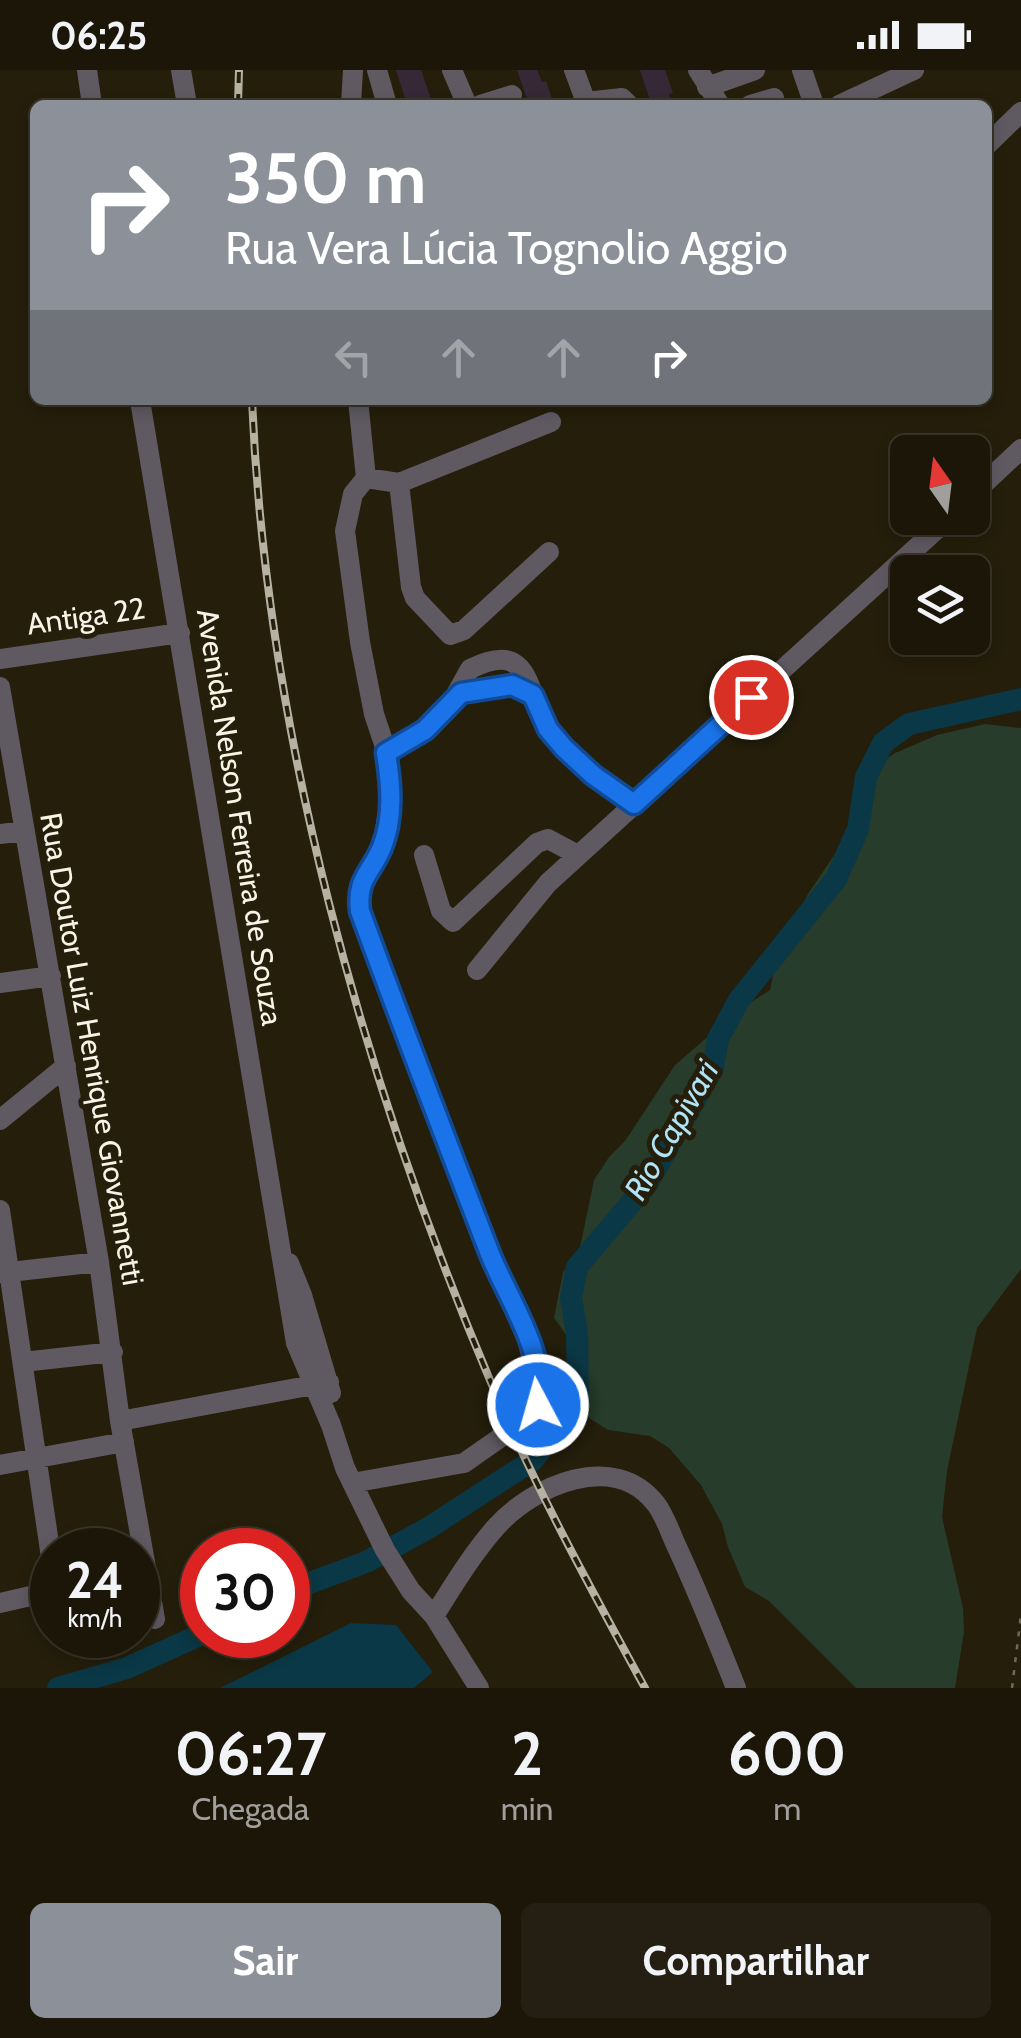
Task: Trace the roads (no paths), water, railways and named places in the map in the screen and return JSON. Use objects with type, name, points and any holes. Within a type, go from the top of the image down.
[{"type":"street","points":[[87,70],[91,100]]},
{"type":"street","points":[[181,70],[187,100]]},
{"type":"street","points":[[352,100],[354,70]]},
{"type":"street","points":[[377,70],[385,100]]},
{"type":"street","points":[[452,70],[464,100]]},
{"type":"street","points":[[574,70],[585,100]]},
{"type":"street","points":[[717,100],[702,79],[754,70]]},
{"type":"street","points":[[802,70],[812,100]]},
{"type":"street","points":[[850,100],[914,70]]},
{"type":"street","points":[[496,100],[512,95]]},
{"type":"street","points":[[767,100],[774,98]]},
{"type":"street","points":[[992,140],[1021,112]]},
{"type":"street","name":"Avenida Nelson Ferreira de Souza","points":[[141,405],[280,1244],[302,1295],[320,1384],[348,1475],[411,1591],[434,1616],[479,1688]]},
{"type":"street","points":[[348,1475],[464,1462],[527,1419],[538,1405],[540,1392],[527,1338],[492,1258],[360,911],[358,892],[362,878],[382,848],[392,790],[367,678],[345,531],[354,494],[366,478],[359,405]]},
{"type":"street","points":[[366,478],[399,483],[552,422]]},
{"type":"street","points":[[990,478],[1021,450]]},
{"type":"street","points":[[399,483],[411,587],[415,598],[450,635],[459,634],[549,552]]},
{"type":"street","points":[[477,970],[548,883],[930,535]]},
{"type":"street","name":"Antiga 22","points":[[0,659],[180,633]]},
{"type":"street","points":[[386,753],[425,730],[454,698],[468,690],[502,684],[533,695],[548,729],[564,748],[634,804]]},
{"type":"street","name":"Rua Doutor Luiz Henrique Giovannetti","points":[[0,687],[99,1262],[135,1528]]},
{"type":"street","points":[[0,834],[24,831]]},
{"type":"street","points":[[424,855],[440,911],[453,922],[537,843],[548,839],[578,855]]},
{"type":"street","points":[[0,983],[51,976]]},
{"type":"street","points":[[0,1120],[66,1066]]},
{"type":"street","points":[[0,1210],[5,1273],[23,1362],[47,1528]]},
{"type":"street","points":[[5,1273],[99,1262]]},
{"type":"street","points":[[23,1362],[113,1352]]},
{"type":"street","points":[[0,1465],[320,1384]]},
{"type":"street","points":[[434,1616],[482,1544],[516,1510],[558,1486],[602,1474],[614,1476],[643,1489],[659,1508],[736,1688]]},
{"type":"street","points":[[0,1603],[30,1596]]},
{"type":"water","points":[[351,1623],[396,1625],[433,1672],[414,1688],[220,1688],[280,1658],[310,1658],[310,1643]]},
{"type":"waterway","name":"Rio Capivari","points":[[310,1583],[366,1562],[430,1527],[533,1460],[578,1401],[577,1334],[571,1298],[577,1267],[647,1184],[713,1068],[718,1039],[739,1000],[836,879],[858,829],[866,777],[883,743],[909,724],[1021,699]]},
{"type":"waterway","name":"Rio Capivari","points":[[58,1688],[127,1668],[180,1644]]},
{"type":"railway","points":[[238,100],[239,70]]},
{"type":"railway","points":[[252,405],[261,525],[277,651],[300,777],[363,1027],[445,1269],[492,1385],[584,1576],[645,1688]]}]
